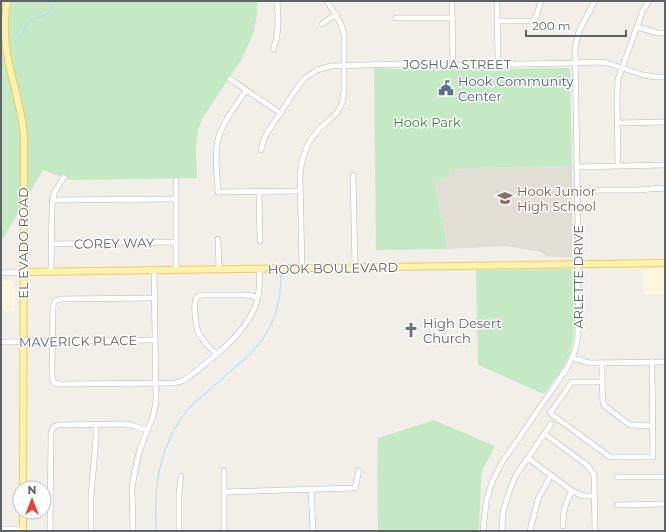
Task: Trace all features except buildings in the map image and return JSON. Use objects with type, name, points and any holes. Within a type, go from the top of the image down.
[{"type":"main road","name":"EL EVADO ROAD","points":[[7,1],[5,28],[7,54],[20,108],[24,137],[23,480]]},
{"type":"main road","name":"HOOK BOULEVARD","points":[[24,272],[665,263]]},
{"type":"street","points":[[273,48],[278,31],[277,1]]},
{"type":"street","points":[[452,1],[453,65]]},
{"type":"street","points":[[497,1],[498,64]]},
{"type":"street","points":[[497,22],[532,21],[536,17],[541,1]]},
{"type":"street","name":"ARLETTE DRIVE","points":[[483,531],[486,502],[492,482],[501,464],[567,368],[576,347],[578,335],[578,264],[575,48],[579,31],[596,1]]},
{"type":"street","points":[[618,166],[618,79],[643,10],[649,1]]},
{"type":"street","points":[[302,268],[300,191],[303,157],[309,142],[319,129],[338,111],[342,103],[344,91],[344,34],[341,24],[329,2]]},
{"type":"street","points":[[322,24],[336,14]]},
{"type":"street","points":[[396,18],[452,18]]},
{"type":"street","points":[[637,27],[658,33],[665,33]]},
{"type":"street","name":"JOSHUA STREET","points":[[261,150],[267,133],[299,85],[312,73],[324,67],[344,65],[453,65],[596,62],[607,63],[642,75],[665,77]]},
{"type":"street","points":[[230,80],[280,113]]},
{"type":"street","points":[[246,90],[223,126],[219,136],[217,149],[218,192],[300,191]]},
{"type":"street","points":[[617,123],[665,122]]},
{"type":"street","points":[[576,167],[665,165]]},
{"type":"street","points":[[353,175],[355,267]]},
{"type":"street","points":[[51,271],[52,200],[54,193],[64,177]]},
{"type":"street","points":[[176,180],[176,270]]},
{"type":"street","points":[[577,192],[584,193],[599,190],[665,188]]},
{"type":"street","points":[[259,192],[260,241]]},
{"type":"street","points":[[52,200],[176,199]]},
{"type":"street","points":[[218,239],[219,269]]},
{"type":"street","name":"COREY WAY","points":[[52,244],[176,242]]},
{"type":"street","points":[[154,298],[55,300],[53,306],[52,342],[52,378],[54,383],[175,383],[182,381],[189,377],[216,354],[235,337],[245,325],[251,316],[258,297],[260,269]]},
{"type":"street","points":[[133,531],[132,489],[140,449],[153,416],[156,402],[154,270]]},
{"type":"street","name":"HOOK BOULEVARD","points":[[1,274],[24,272]]},
{"type":"street","points":[[216,354],[200,336],[197,329],[195,320],[196,298],[199,295],[246,294],[258,297]]},
{"type":"street","name":"MAVERICK PLACE","points":[[1,342],[155,340]]},
{"type":"street","points":[[572,358],[590,363],[665,362]]},
{"type":"street","points":[[602,382],[572,382],[550,413],[610,457],[653,457],[652,362]]},
{"type":"street","points":[[602,363],[603,404],[630,425],[653,426]]},
{"type":"street","points":[[50,531],[51,430],[53,427],[58,425],[125,424],[147,430]]},
{"type":"street","points":[[502,531],[503,512],[516,475],[551,424]]},
{"type":"street","points":[[91,531],[91,495],[96,425]]},
{"type":"street","points":[[545,434],[588,466],[594,475],[595,531]]},
{"type":"street","points":[[528,458],[572,491],[583,496],[594,496]]},
{"type":"street","points":[[224,492],[355,488],[360,470]]},
{"type":"street","points":[[224,471],[224,531]]},
{"type":"street","points":[[530,531],[538,499],[551,475]]},
{"type":"street","points":[[179,531],[179,493],[181,476]]},
{"type":"street","points":[[617,477],[665,477]]},
{"type":"street","points":[[311,490],[313,531]]},
{"type":"street","points":[[563,526],[564,511],[572,491]]},
{"type":"street","points":[[617,505],[665,504]]},
{"type":"street","points":[[1,529],[23,530]]},
{"type":"shaded area","name":"Hook Junior High School","points":[[572,166],[572,257],[549,257],[541,252],[506,246],[447,249],[443,219],[440,216],[435,180],[449,178],[448,171],[472,168]]},
{"type":"shaded area","points":[[643,269],[665,269],[665,294],[643,294]]},
{"type":"shaded area","points":[[10,280],[15,284],[15,311],[1,310],[1,281]]},
{"type":"green space","points":[[12,1],[257,1],[257,15],[253,34],[242,59],[202,119],[198,130],[196,146],[197,178],[70,180],[43,170],[1,242],[1,19]]},
{"type":"green space","name":"Hook Park","points":[[374,68],[423,70],[570,68],[572,166],[472,168],[449,171],[449,178],[435,180],[440,216],[443,219],[447,249],[376,250]]},
{"type":"green space","points":[[570,269],[574,275],[575,305],[575,326],[572,346],[564,365],[544,394],[478,365],[476,270]]},
{"type":"green space","points":[[434,420],[495,446],[483,469],[481,478],[479,531],[378,531],[378,438]]},
{"type":"waterway","points":[[16,41],[22,35],[27,23],[30,20],[47,14],[55,1]]},
{"type":"waterway","points":[[156,531],[156,497],[158,478],[162,458],[174,430],[192,405],[247,357],[262,339],[268,330],[277,309],[281,287],[281,275]]},
{"type":"place","name":"Hook Community Center","points":[[446,88]]},
{"type":"place","name":"Hook Junior High School","points":[[505,198]]},
{"type":"place","name":"High Desert Church","points":[[411,330]]}]
